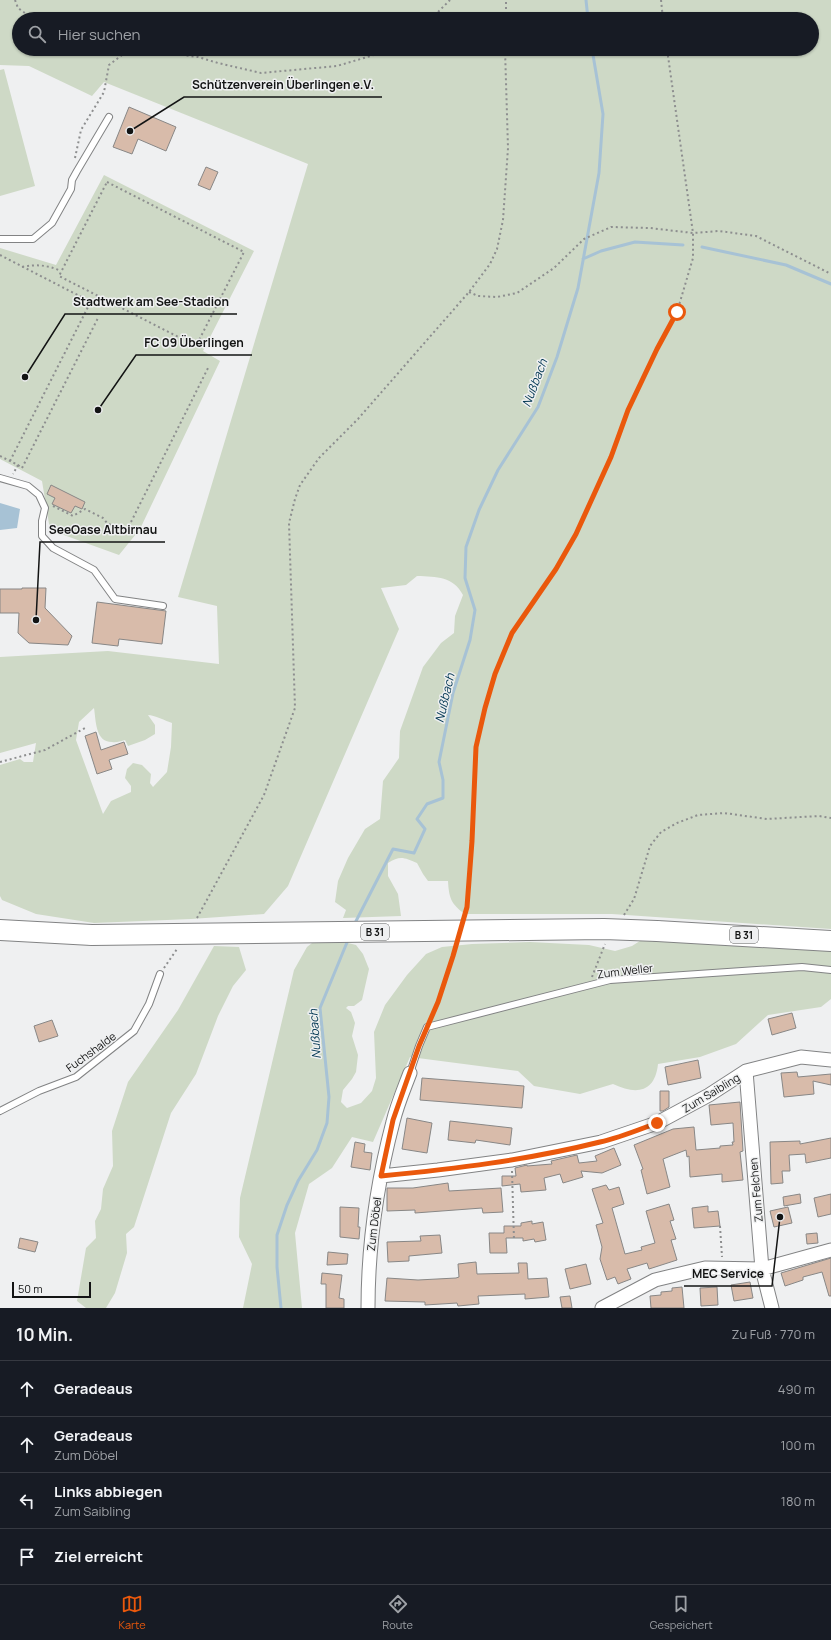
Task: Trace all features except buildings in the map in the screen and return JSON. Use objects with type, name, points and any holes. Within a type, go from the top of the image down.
[{"type":"main road","name":"B 31","points":[[0,930],[92,935],[588,929],[657,931],[831,941]]},
{"type":"street","name":"Zum Saibling","points":[[381,1176],[512,1160],[601,1142],[657,1123],[709,1096],[746,1071],[801,1057],[831,1060]]},
{"type":"street","name":"Zum Felchen","points":[[746,1071],[762,1269],[772,1308]]},
{"type":"street","name":"Zum Döbel","points":[[368,1308],[371,1237],[375,1204],[393,1120],[410,1073]]},
{"type":"street","points":[[602,1308],[655,1280],[705,1268],[762,1269],[831,1250]]},
{"type":"lane","points":[[0,239],[33,239],[52,223],[71,189],[72,180],[109,117]]},
{"type":"lane","points":[[0,478],[28,486],[39,494],[45,508],[42,521],[42,536],[53,548],[94,570],[114,599],[163,606]]},
{"type":"lane","name":"Zum Weller","points":[[427,1027],[610,980],[802,967],[831,970]]},
{"type":"lane","name":"Fuchshalde","points":[[0,1110],[39,1091],[76,1078],[134,1031],[149,1004],[160,974]]},
{"type":"lane","name":"Zum Döbel","points":[[410,1073],[427,1027]]},
{"type":"path","points":[[15,0],[18,8],[23,12]]},
{"type":"path","points":[[438,12],[450,0]]},
{"type":"path","points":[[506,0],[506,12]]},
{"type":"path","points":[[661,0],[662,12]]},
{"type":"path","points":[[72,180],[73,166],[81,130],[104,92],[109,66],[121,56]]},
{"type":"path","points":[[190,56],[218,64],[261,73],[337,66],[371,56]]},
{"type":"path","points":[[204,908],[264,795],[295,708],[289,523],[294,499],[300,486],[319,458],[358,418],[469,292],[490,264],[497,248],[503,220],[508,148],[505,56]]},
{"type":"path","points":[[463,921],[467,907],[472,841],[476,747],[495,674],[512,633],[556,569],[576,534],[611,457],[628,410],[657,349],[677,312],[693,258],[692,233],[668,56]]},
{"type":"path","points":[[107,182],[244,252],[196,346],[59,276],[61,272],[107,182]]},
{"type":"path","points":[[469,292],[478,296],[497,297],[517,293],[554,268],[584,239],[611,227],[650,228],[692,233],[719,231],[756,236],[831,274]]},
{"type":"path","points":[[0,255],[97,305],[101,298]]},
{"type":"path","points":[[22,267],[36,264],[52,267],[61,272]]},
{"type":"path","points":[[10,461],[88,307]]},
{"type":"path","points":[[0,456],[22,468],[98,318]]},
{"type":"path","points":[[41,500],[73,516],[85,509],[104,518],[106,523],[126,532],[208,368]]},
{"type":"path","points":[[9,480],[18,465]]},
{"type":"path","points":[[0,762],[45,750],[85,728]]},
{"type":"path","points":[[634,899],[650,846],[661,832],[677,823],[698,815],[724,813],[767,819],[819,816],[831,818]]},
{"type":"path","points":[[427,1027],[438,1002],[457,942]]},
{"type":"path","points":[[589,985],[604,946]]},
{"type":"path","points":[[512,1160],[514,1240]]},
{"type":"path","points":[[720,1226],[723,1263]]},
{"type":"green space","points":[[0,0],[831,0],[831,929],[612,914],[465,914],[454,904],[450,896],[448,881],[428,881],[417,863],[402,858],[388,863],[388,876],[398,894],[401,916],[343,918],[346,910],[335,902],[338,881],[348,858],[365,829],[380,819],[383,781],[399,758],[400,731],[423,667],[441,643],[454,633],[455,616],[463,595],[454,584],[449,581],[438,577],[417,576],[406,585],[381,588],[399,629],[288,886],[264,914],[94,923],[36,914],[2,900],[0,896],[0,765],[20,759],[24,762],[33,762],[36,743],[0,753],[0,657],[108,651],[219,664],[217,606],[178,597],[308,164],[104,82],[92,96],[29,66],[0,65]],"holes":[[[94,708],[99,734],[106,741],[118,742],[125,740],[128,746],[145,740],[155,734],[155,725],[148,715],[172,723],[171,747],[167,772],[153,787],[150,783],[151,774],[142,765],[133,763],[127,769],[125,778],[131,786],[131,792],[111,801],[103,814],[76,740],[79,722]]]},
{"type":"green space","points":[[4,69],[35,186],[0,196],[0,70]]},
{"type":"green space","points":[[104,175],[254,251],[203,351],[220,361],[140,529],[119,555],[50,530],[42,481],[0,459],[0,248],[56,265]]},
{"type":"green space","points":[[643,939],[831,951],[831,999],[821,1007],[768,1015],[736,1044],[700,1057],[658,1064],[656,1074],[649,1086],[637,1090],[629,1090],[613,1084],[580,1094],[534,1086],[518,1071],[410,1057],[373,1142],[352,1137],[332,1168],[309,1184],[295,1233],[302,1308],[243,1308],[252,1264],[239,1237],[240,1198],[294,970],[307,947],[312,943],[344,942],[356,945],[363,954],[369,969],[362,1000],[354,1006],[348,1006],[346,1008],[351,1012],[355,1023],[352,1036],[358,1055],[356,1072],[343,1090],[341,1102],[347,1108],[361,1103],[372,1091],[376,1078],[374,1032],[385,1005],[407,975],[426,954],[442,947],[472,944],[530,942],[589,945],[615,951],[632,946]]},
{"type":"green space","points":[[214,946],[239,947],[246,970],[233,986],[218,1016],[196,1074],[171,1113],[134,1227],[126,1234],[127,1253],[115,1293],[106,1308],[86,1308],[77,1301],[86,1248],[96,1238],[95,1221],[101,1209],[103,1189],[113,1166],[112,1131],[128,1082],[178,1010]]},
{"type":"water","points":[[0,503],[20,509],[17,528],[0,530]]},
{"type":"waterway","name":"Nußbach","points":[[586,0],[587,12]]},
{"type":"waterway","name":"Nußbach","points":[[354,925],[393,849],[414,853],[425,829],[417,819],[427,804],[443,798],[443,780],[439,762],[453,693],[470,640],[475,610],[465,578],[466,547],[479,510],[498,470],[538,407],[557,357],[578,288],[599,173],[603,114],[593,56]]},
{"type":"waterway","points":[[583,259],[601,251],[635,242],[683,245]]},
{"type":"waterway","points":[[702,247],[786,265],[831,284]]},
{"type":"waterway","name":"Nußbach","points":[[281,1308],[277,1267],[277,1235],[287,1205],[298,1181],[317,1150],[327,1123],[329,1097],[320,1008],[348,940]]},
{"type":"place","name":"Schützenverein Überlingen e.V.","points":[[130,131]]},
{"type":"place","name":"Stadtwerk am See-Stadion","points":[[25,377]]},
{"type":"place","name":"FC 09 Überlingen","points":[[98,410]]},
{"type":"place","name":"SeeOase Altbirnau","points":[[36,620]]},
{"type":"place","name":"MEC Service","points":[[780,1217]]},
{"type":"route","points":[[657,1123],[601,1142],[512,1160],[381,1176],[393,1120],[419,1046],[438,1002],[467,907],[472,841],[476,747],[495,674],[512,633],[556,569],[576,534],[611,457],[628,410],[657,349],[677,312]]}]
